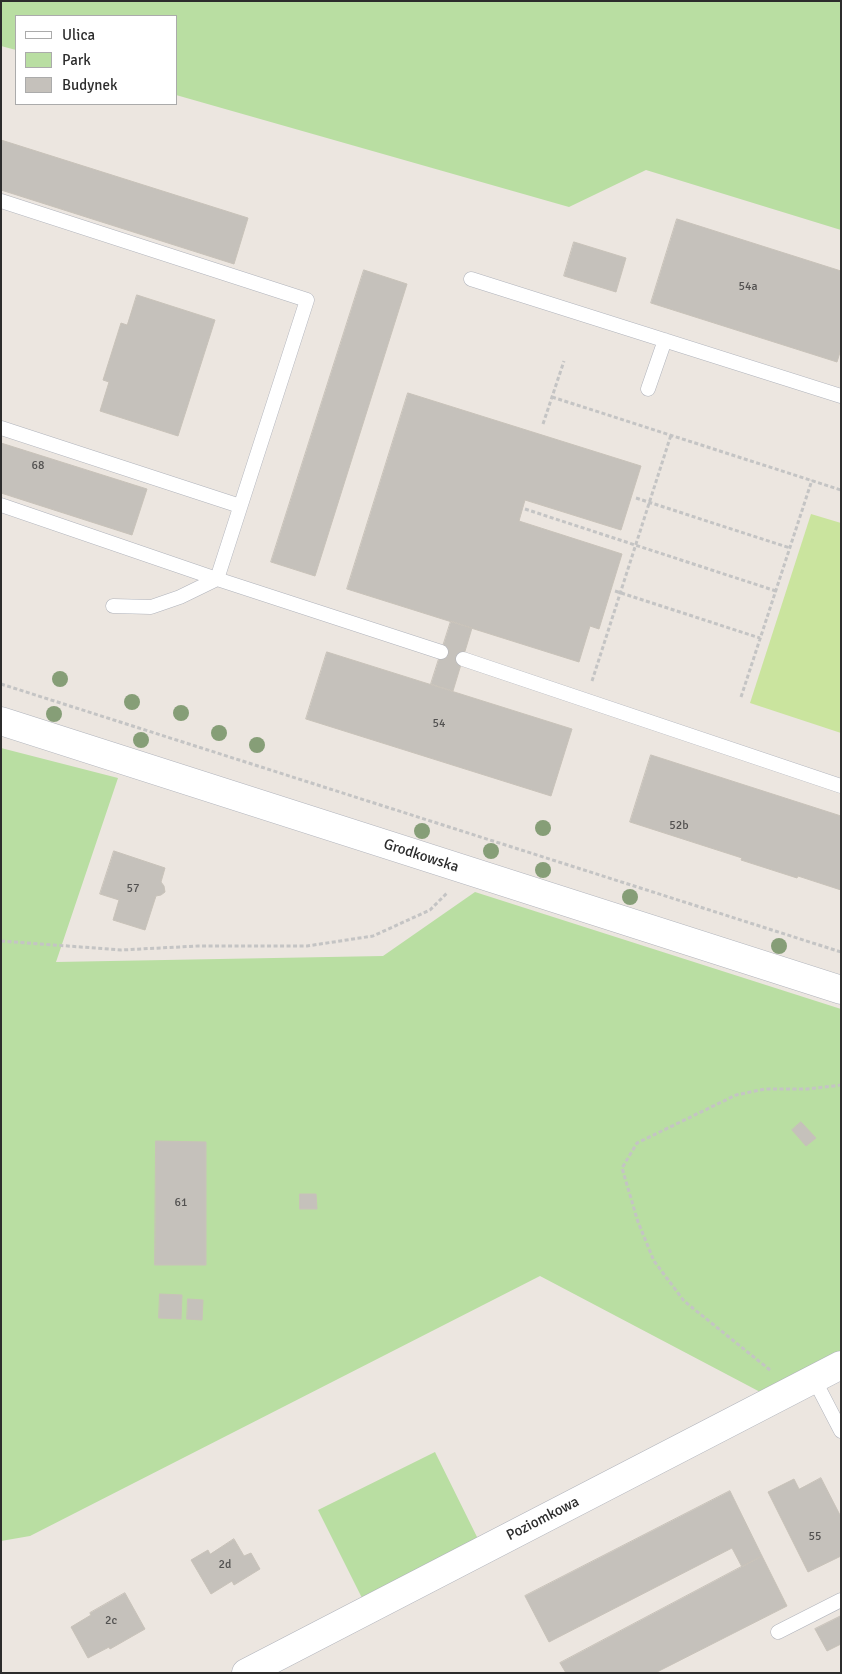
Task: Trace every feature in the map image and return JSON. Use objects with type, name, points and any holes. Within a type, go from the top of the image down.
[{"type":"main road","name":"Grodkowska","points":[[1,722],[841,990]]},
{"type":"main road","name":"Poziomkowa","points":[[246,1673],[841,1365]]},
{"type":"lane","points":[[1,200],[307,300],[217,579],[180,597],[151,607],[113,606]]},
{"type":"lane","points":[[471,279],[841,396]]},
{"type":"lane","points":[[648,388],[665,340]]},
{"type":"lane","points":[[1,428],[240,506]]},
{"type":"lane","points":[[1,505],[217,579],[442,652]]},
{"type":"lane","points":[[463,659],[841,786]]},
{"type":"lane","points":[[803,1384],[841,1431]]},
{"type":"lane","points":[[778,1632],[841,1600]]},
{"type":"path","points":[[543,424],[564,361]]},
{"type":"path","points":[[552,397],[841,490]]},
{"type":"path","points":[[586,700],[671,435]]},
{"type":"path","points":[[741,697],[812,480]]},
{"type":"path","points":[[636,498],[790,548]]},
{"type":"path","points":[[525,509],[776,591]]},
{"type":"path","points":[[615,591],[760,638]]},
{"type":"path","points":[[1,684],[841,952]]},
{"type":"path","points":[[1,941],[121,950],[198,946],[307,946],[364,938],[373,936],[430,910],[468,871]]},
{"type":"path","points":[[803,1384],[684,1301],[654,1261],[638,1222],[622,1168],[637,1143],[736,1095],[764,1090],[807,1089],[841,1085]]},
{"type":"green space","points":[[1,1],[841,1],[841,230],[646,170],[569,207],[178,96],[178,15],[15,15],[15,50],[1,46]]},
{"type":"green space","points":[[811,514],[841,523],[841,733],[750,703]]},
{"type":"green space","points":[[1,748],[118,778],[56,962],[383,956],[475,892],[841,1009],[841,1355],[764,1394],[540,1276],[30,1536],[1,1541]]},
{"type":"green space","points":[[435,1452],[479,1541],[363,1600],[318,1510]]},
{"type":"building","points":[[1,140],[248,218],[234,264],[1,190]]},
{"type":"building","points":[[677,219],[841,271],[841,349],[837,362],[651,303]]},
{"type":"building","points":[[574,242],[626,258],[616,292],[564,276]]},
{"type":"building","points":[[364,270],[407,284],[315,576],[271,562]]},
{"type":"building","points":[[137,295],[215,320],[178,436],[100,411],[109,382],[103,380],[121,323],[127,325]]},
{"type":"building","points":[[408,393],[641,466],[621,530],[525,500],[519,521],[622,554],[599,629],[590,626],[579,662],[347,589]]},
{"type":"building","points":[[1,443],[147,489],[132,535],[1,493]]},
{"type":"building","points":[[451,621],[472,628],[453,691],[431,684]]},
{"type":"building","points":[[327,652],[572,729],[551,796],[306,719]]},
{"type":"building","points":[[651,755],[841,816],[841,890],[741,860],[742,858],[630,822]]},
{"type":"building","points":[[114,851],[165,868],[161,882],[165,892],[156,896],[145,930],[113,920],[119,900],[100,894]]},
{"type":"building","points":[[801,1122],[816,1138],[806,1146],[792,1130]]},
{"type":"building","points":[[156,1141],[206,1142],[206,1265],[155,1265]]},
{"type":"building","points":[[300,1194],[316,1194],[317,1209],[300,1209]]},
{"type":"building","points":[[160,1294],[182,1295],[181,1319],[159,1318]]},
{"type":"building","points":[[188,1299],[203,1300],[202,1320],[187,1319]]},
{"type":"building","points":[[821,1478],[841,1517],[841,1556],[808,1572],[768,1492],[794,1479],[799,1489]]},
{"type":"building","points":[[730,1491],[762,1556],[742,1567],[732,1548],[549,1642],[525,1596]]},
{"type":"building","points":[[234,1539],[244,1556],[251,1553],[260,1569],[234,1585],[232,1581],[211,1594],[191,1560],[208,1550],[210,1554]]},
{"type":"building","points":[[762,1556],[787,1606],[655,1673],[566,1673],[560,1663]]},
{"type":"building","points":[[125,1593],[145,1629],[110,1649],[109,1647],[88,1658],[71,1627],[91,1615],[90,1613]]},
{"type":"building","points":[[841,1616],[841,1644],[827,1651],[815,1629]]}]
